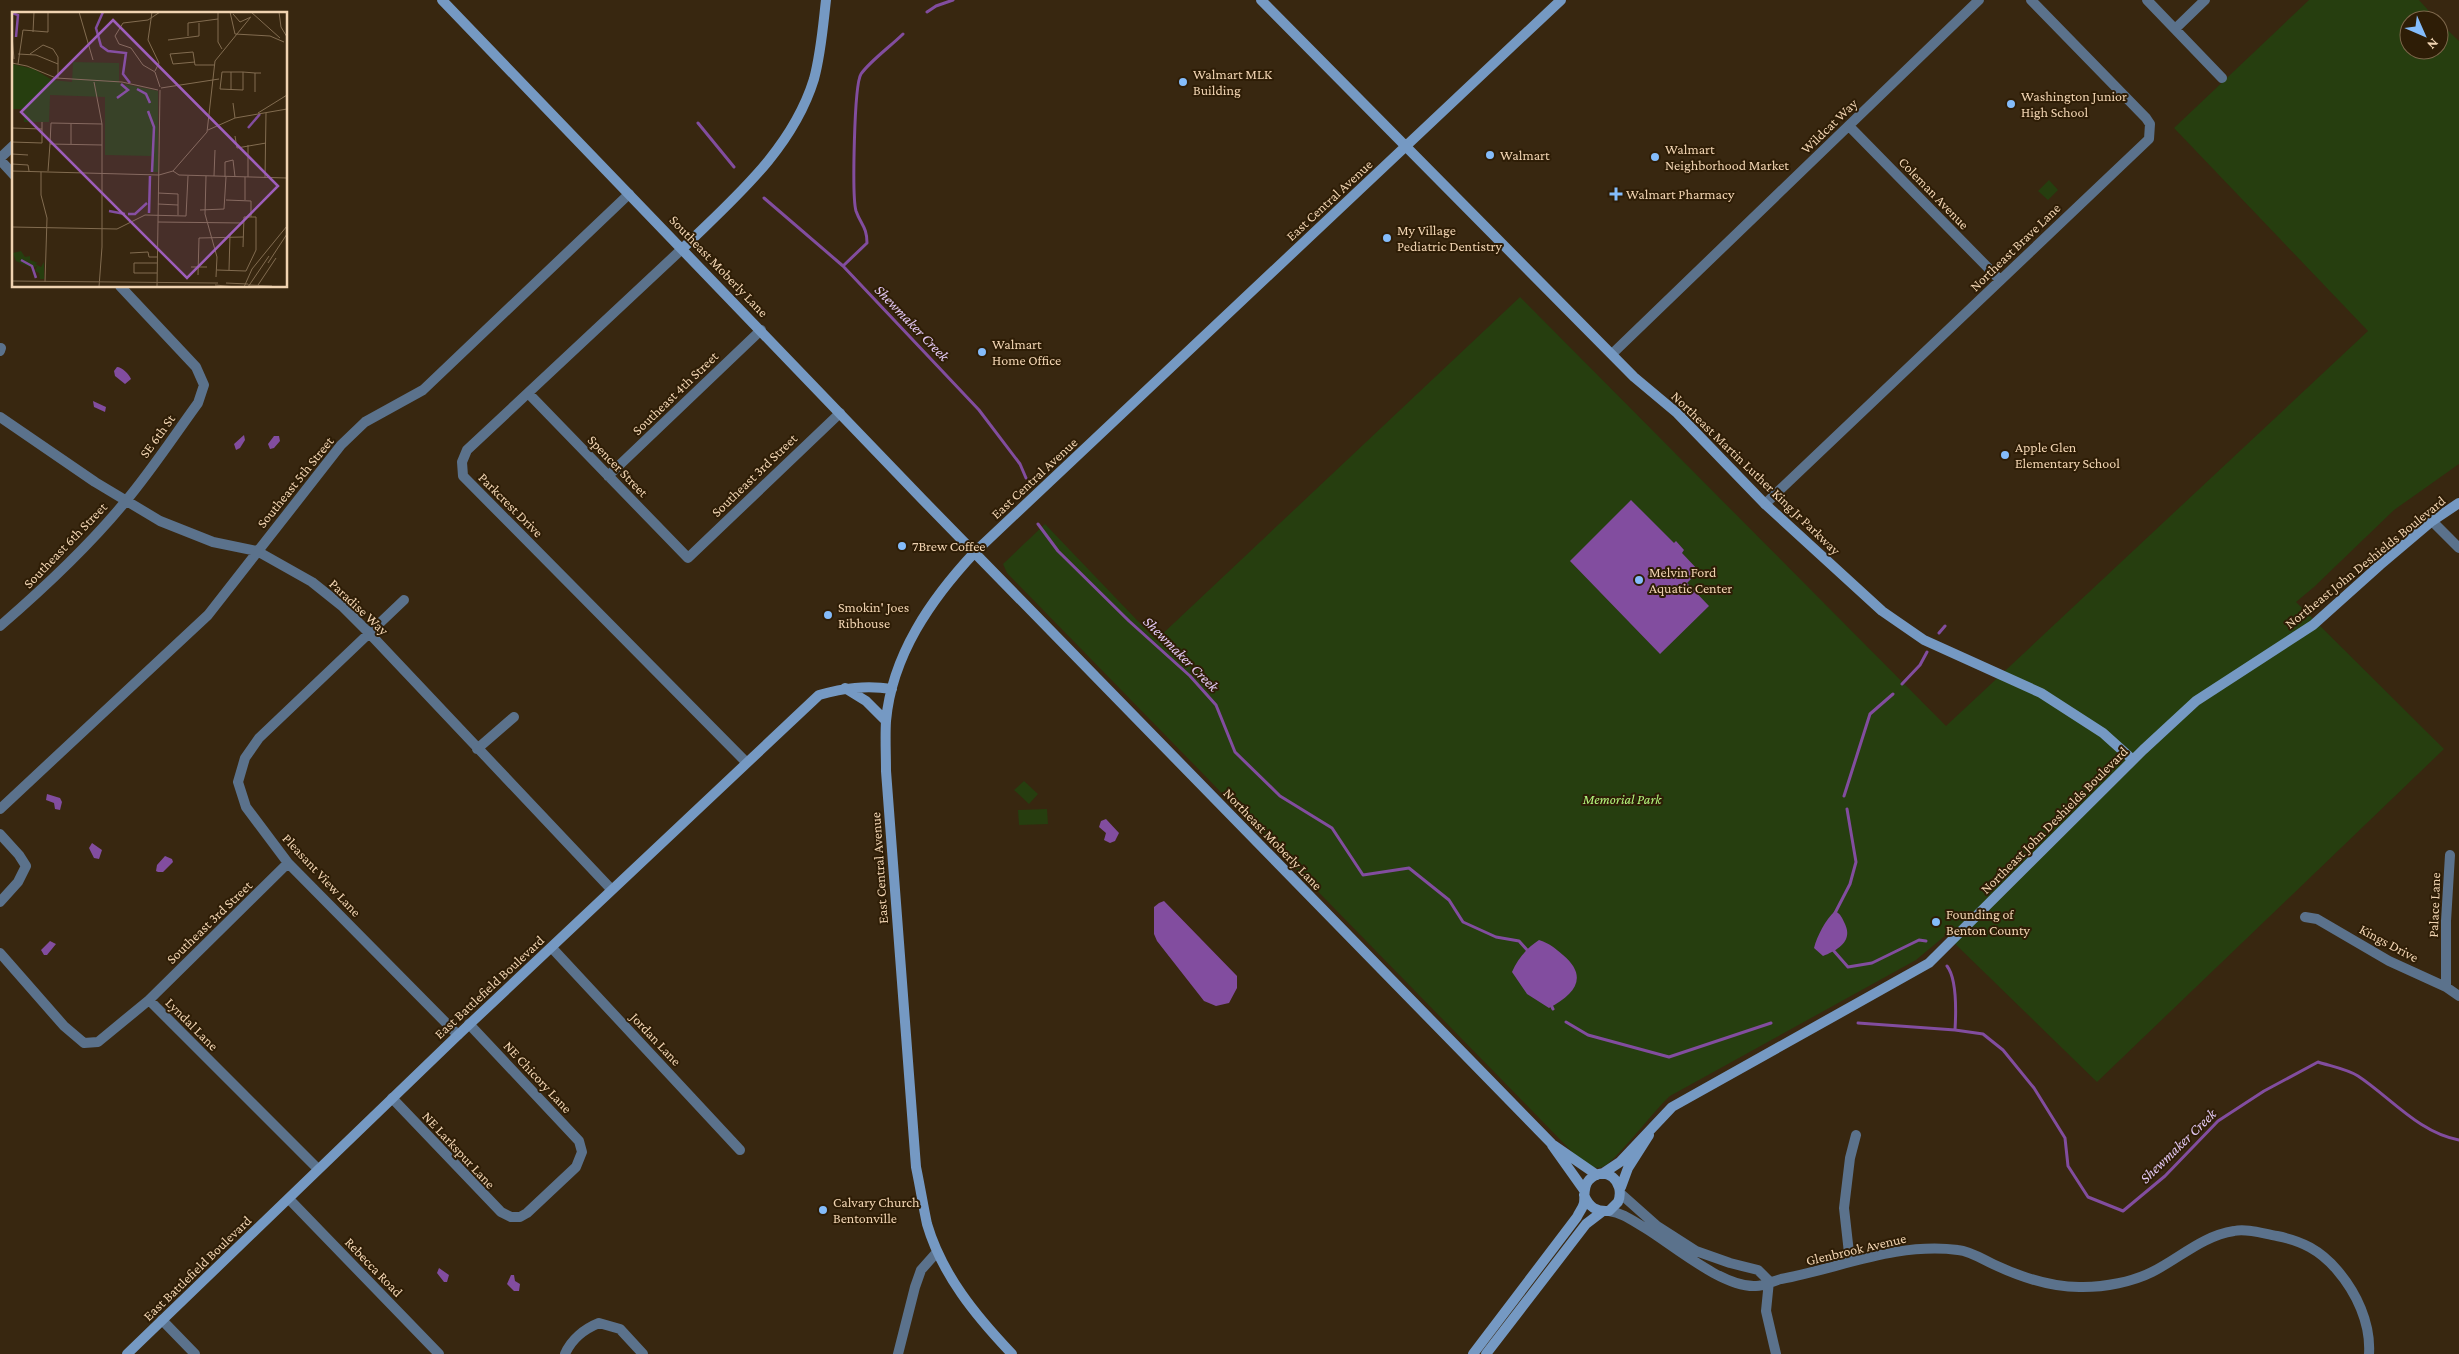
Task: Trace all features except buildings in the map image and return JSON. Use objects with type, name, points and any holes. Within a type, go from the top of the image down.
[{"type":"street","name":"Southeast Moberly Lane","points":[[442,0],[975,552]]},
{"type":"street","points":[[683,248],[768,163],[790,131],[803,107],[814,78],[821,47],[826,0]]},
{"type":"street","name":"Northeast Martin Luther King Jr Parkway","points":[[1260,0],[1634,377],[1677,413],[1765,504],[1882,611],[1924,640],[2041,693],[2103,733],[2133,760]]},
{"type":"street","name":"East Central Avenue","points":[[1012,1354],[981,1321],[952,1281],[938,1252],[928,1224],[916,1167],[886,771],[886,720],[892,689],[908,644],[926,612],[952,577],[975,552],[1560,0]]},
{"type":"street","name":"Wildcat Way","points":[[1612,354],[1979,0]]},
{"type":"street","name":"Northeast Brave Lane","points":[[1765,504],[2144,145],[2151,132],[2150,124],[2146,118],[2030,0]]},
{"type":"street","points":[[2147,0],[2222,78]]},
{"type":"street","points":[[2175,29],[2205,0]]},
{"type":"street","name":"Coleman Avenue","points":[[1849,126],[2000,280]]},
{"type":"street","points":[[12,147],[0,159],[12,173]]},
{"type":"street","name":"Southeast 5th Street","points":[[0,809],[208,615],[341,445],[365,422],[423,390],[630,194]]},
{"type":"street","name":"Parkcrest Drive","points":[[683,248],[467,450],[462,462],[463,476],[746,762]]},
{"type":"street","name":"SE 6th St","points":[[122,288],[196,367],[204,385],[198,404],[126,501]]},
{"type":"street","name":"Southeast 4th Street","points":[[608,476],[761,330]]},
{"type":"street","name":"Spencer Street","points":[[529,394],[688,558]]},
{"type":"street","name":"Southeast 3rd Street","points":[[688,558],[840,413]]},
{"type":"street","name":"Paradise Way","points":[[0,417],[126,501],[160,521],[213,542],[257,551],[312,582],[342,606],[370,634],[611,889]]},
{"type":"street","name":"Southeast 6th Street","points":[[0,626],[32,598],[98,533],[126,501]]},
{"type":"street","name":"Northeast John Deshields Boulevard","points":[[1599,1174],[1620,1162],[1672,1107],[1928,963],[2133,760],[2196,701],[2313,626],[2432,521],[2459,503]]},
{"type":"street","points":[[2432,521],[2459,548]]},
{"type":"street","name":"Northeast Moberly Lane","points":[[975,552],[1552,1144],[1599,1174]]},
{"type":"street","name":"Pleasant View Lane","points":[[404,600],[259,738],[245,758],[238,782],[246,807],[288,863],[458,1035]]},
{"type":"street","name":"East Battlefield Boulevard","points":[[128,1354],[469,1024],[819,695],[845,688],[872,685],[892,689]]},
{"type":"street","points":[[845,688],[866,701],[886,720]]},
{"type":"street","points":[[477,749],[514,717]]},
{"type":"street","points":[[0,834],[20,855],[26,866],[18,882],[0,902]]},
{"type":"street","name":"Palace Lane","points":[[2446,987],[2446,921],[2450,855]]},
{"type":"street","name":"Southeast 3rd Street","points":[[149,1000],[288,863]]},
{"type":"street","name":"Kings Drive","points":[[2305,917],[2317,919],[2390,960],[2446,987],[2459,996]]},
{"type":"street","name":"Jordan Lane","points":[[552,948],[740,1150]]},
{"type":"street","name":"Lyndal Lane","points":[[0,953],[64,1026],[84,1043],[98,1042],[149,1000],[318,1169]]},
{"type":"street","name":"NE Chicory Lane","points":[[469,1024],[579,1141],[582,1152],[576,1167],[527,1213],[520,1217],[511,1217]]},
{"type":"street","name":"NE Larkspur Lane","points":[[392,1098],[489,1201],[511,1217]]},
{"type":"street","name":"Northeast John Deshields Boulevard","points":[[1621,1190],[1628,1168],[1652,1129]]},
{"type":"street","points":[[1850,1262],[1844,1208],[1850,1158],[1856,1135]]},
{"type":"street","name":"Northeast Moberly Lane","points":[[1552,1144],[1584,1192]]},
{"type":"street","points":[[1473,1354],[1577,1217],[1584,1204],[1584,1192],[1588,1180],[1599,1174],[1612,1177],[1621,1190],[1657,1226],[1696,1251],[1730,1263],[1758,1270],[1769,1281]]},
{"type":"street","points":[[1486,1354],[1586,1224],[1618,1202],[1621,1190]]},
{"type":"street","points":[[1584,1192],[1593,1208],[1629,1218],[1716,1276],[1757,1286],[1769,1281]]},
{"type":"street","name":"Rebecca Road","points":[[289,1199],[439,1354]]},
{"type":"street","name":"Glenbrook Avenue","points":[[1769,1281],[1814,1273],[1850,1262],[1908,1249],[1960,1250],[2052,1286],[2083,1288],[2113,1284],[2151,1273],[2216,1235],[2236,1230],[2257,1232],[2291,1238],[2310,1245],[2326,1257],[2349,1284],[2364,1316],[2369,1354]]},
{"type":"street","points":[[898,1354],[921,1270],[938,1252]]},
{"type":"street","points":[[1769,1281],[1766,1311],[1776,1354]]},
{"type":"street","points":[[162,1320],[195,1354]]},
{"type":"street","points":[[565,1354],[568,1347],[582,1332],[599,1323],[620,1329],[643,1354]]},
{"type":"green space","name":"Memorial Park","points":[[2309,0],[2419,0],[2428,10],[2399,10],[2399,60],[2449,60],[2449,32],[2459,41],[2459,464],[2394,510],[2296,602],[2444,749],[2097,1082],[1946,935],[1916,960],[1670,1096],[1607,1164],[1599,1168],[1587,1165],[1007,573],[1003,564],[1045,524],[1156,640],[1520,297],[1946,726],[2368,331],[2174,128]]},
{"type":"green space","points":[[2049,180],[2058,190],[2048,200],[2038,191]]},
{"type":"green space","points":[[1024,781],[1038,794],[1029,804],[1014,790]]},
{"type":"green space","points":[[1047,809],[1048,824],[1019,825],[1018,810]]},
{"type":"shaded area","points":[[117,367],[125,371],[131,379],[125,384],[115,376],[114,371]]},
{"type":"shaded area","points":[[93,401],[106,407],[105,412],[94,407]]},
{"type":"shaded area","points":[[244,435],[245,440],[240,448],[236,450],[234,444]]},
{"type":"shaded area","points":[[274,436],[279,436],[280,441],[274,448],[270,449],[268,444]]},
{"type":"shaded area","name":"Melvin Ford Aquatic Center","points":[[1631,500],[1674,543],[1676,541],[1684,550],[1682,553],[1699,571],[1687,583],[1709,606],[1660,654],[1570,561]]},
{"type":"shaded area","points":[[47,794],[60,798],[62,802],[60,810],[55,809],[54,803],[46,800]]},
{"type":"shaded area","points":[[1106,819],[1119,833],[1115,841],[1110,843],[1104,840],[1106,833],[1099,827],[1101,821]]},
{"type":"shaded area","points":[[92,843],[102,850],[99,859],[94,858],[89,848]]},
{"type":"shaded area","points":[[165,856],[172,859],[173,862],[163,872],[156,871],[157,865]]},
{"type":"shaded area","points":[[1164,901],[1237,976],[1237,988],[1229,1003],[1216,1006],[1204,1001],[1157,941],[1154,934],[1154,907]]},
{"type":"shaded area","points":[[1835,911],[1840,915],[1847,930],[1846,940],[1839,948],[1823,956],[1814,948],[1822,928]]},
{"type":"shaded area","points":[[1539,940],[1552,946],[1571,963],[1577,978],[1572,991],[1549,1008],[1527,994],[1512,972],[1523,954]]},
{"type":"shaded area","points":[[50,941],[56,944],[47,955],[44,955],[41,950]]},
{"type":"shaded area","points":[[439,1268],[449,1275],[447,1282],[444,1282],[437,1273]]},
{"type":"shaded area","points":[[511,1275],[514,1275],[515,1281],[520,1284],[519,1291],[514,1291],[507,1284]]},
{"type":"waterway","points":[[927,12],[936,6],[953,0]]},
{"type":"waterway","points":[[843,266],[867,243],[866,233],[856,211],[854,185],[854,141],[861,74],[903,34]]},
{"type":"waterway","name":"Shewmaker Creek","points":[[698,123],[734,167]]},
{"type":"waterway","name":"Shewmaker Creek","points":[[764,198],[843,266],[979,410],[1020,464],[1026,478]]},
{"type":"waterway","name":"Shewmaker Creek","points":[[1038,524],[1058,551],[1129,621],[1190,676],[1216,705],[1235,752],[1280,796],[1332,828],[1363,875],[1409,868],[1449,900],[1463,922],[1496,937],[1519,941],[1528,951]]},
{"type":"waterway","points":[[1939,633],[1945,626]]},
{"type":"waterway","points":[[1902,684],[1920,665],[1927,652]]},
{"type":"waterway","points":[[1844,796],[1870,714],[1893,694]]},
{"type":"waterway","points":[[1835,913],[1850,884],[1856,862],[1847,809]]},
{"type":"waterway","points":[[1833,950],[1848,967],[1872,963],[1919,940],[1926,941]]},
{"type":"waterway","points":[[1947,966],[1953,979],[1956,1006],[1955,1030]]},
{"type":"waterway","name":"Shewmaker Creek","points":[[1550,1003],[1553,1009]]},
{"type":"waterway","name":"Shewmaker Creek","points":[[1566,1022],[1588,1035],[1669,1057],[1771,1023]]},
{"type":"waterway","name":"Shewmaker Creek","points":[[1858,1023],[1955,1030],[1983,1034],[2003,1050],[2034,1088],[2065,1138],[2068,1166],[2088,1197],[2123,1211],[2165,1176],[2218,1121],[2264,1091],[2318,1062],[2358,1076],[2418,1122],[2444,1136],[2459,1140]]},
{"type":"place","name":"Walmart MLK Building","points":[[1183,82]]},
{"type":"place","name":"Washington Junior High School","points":[[2011,104]]},
{"type":"place","name":"Walmart","points":[[1490,155]]},
{"type":"place","name":"Walmart Neighborhood Market","points":[[1655,157]]},
{"type":"place","name":"Walmart Pharmacy","points":[[1616,194]]},
{"type":"place","name":"My Village Pediatric Dentistry","points":[[1387,238]]},
{"type":"place","name":"Walmart Home Office","points":[[982,352]]},
{"type":"place","name":"Apple Glen Elementary School","points":[[2005,455]]},
{"type":"place","name":"7Brew Coffee","points":[[902,546]]},
{"type":"place","name":"Melvin Ford Aquatic Center","points":[[1639,580]]},
{"type":"place","name":"Smokin' Joes Ribhouse","points":[[828,615]]},
{"type":"place","name":"Founding of Benton County","points":[[1936,922]]},
{"type":"place","name":"Calvary Church Bentonville","points":[[823,1210]]}]
